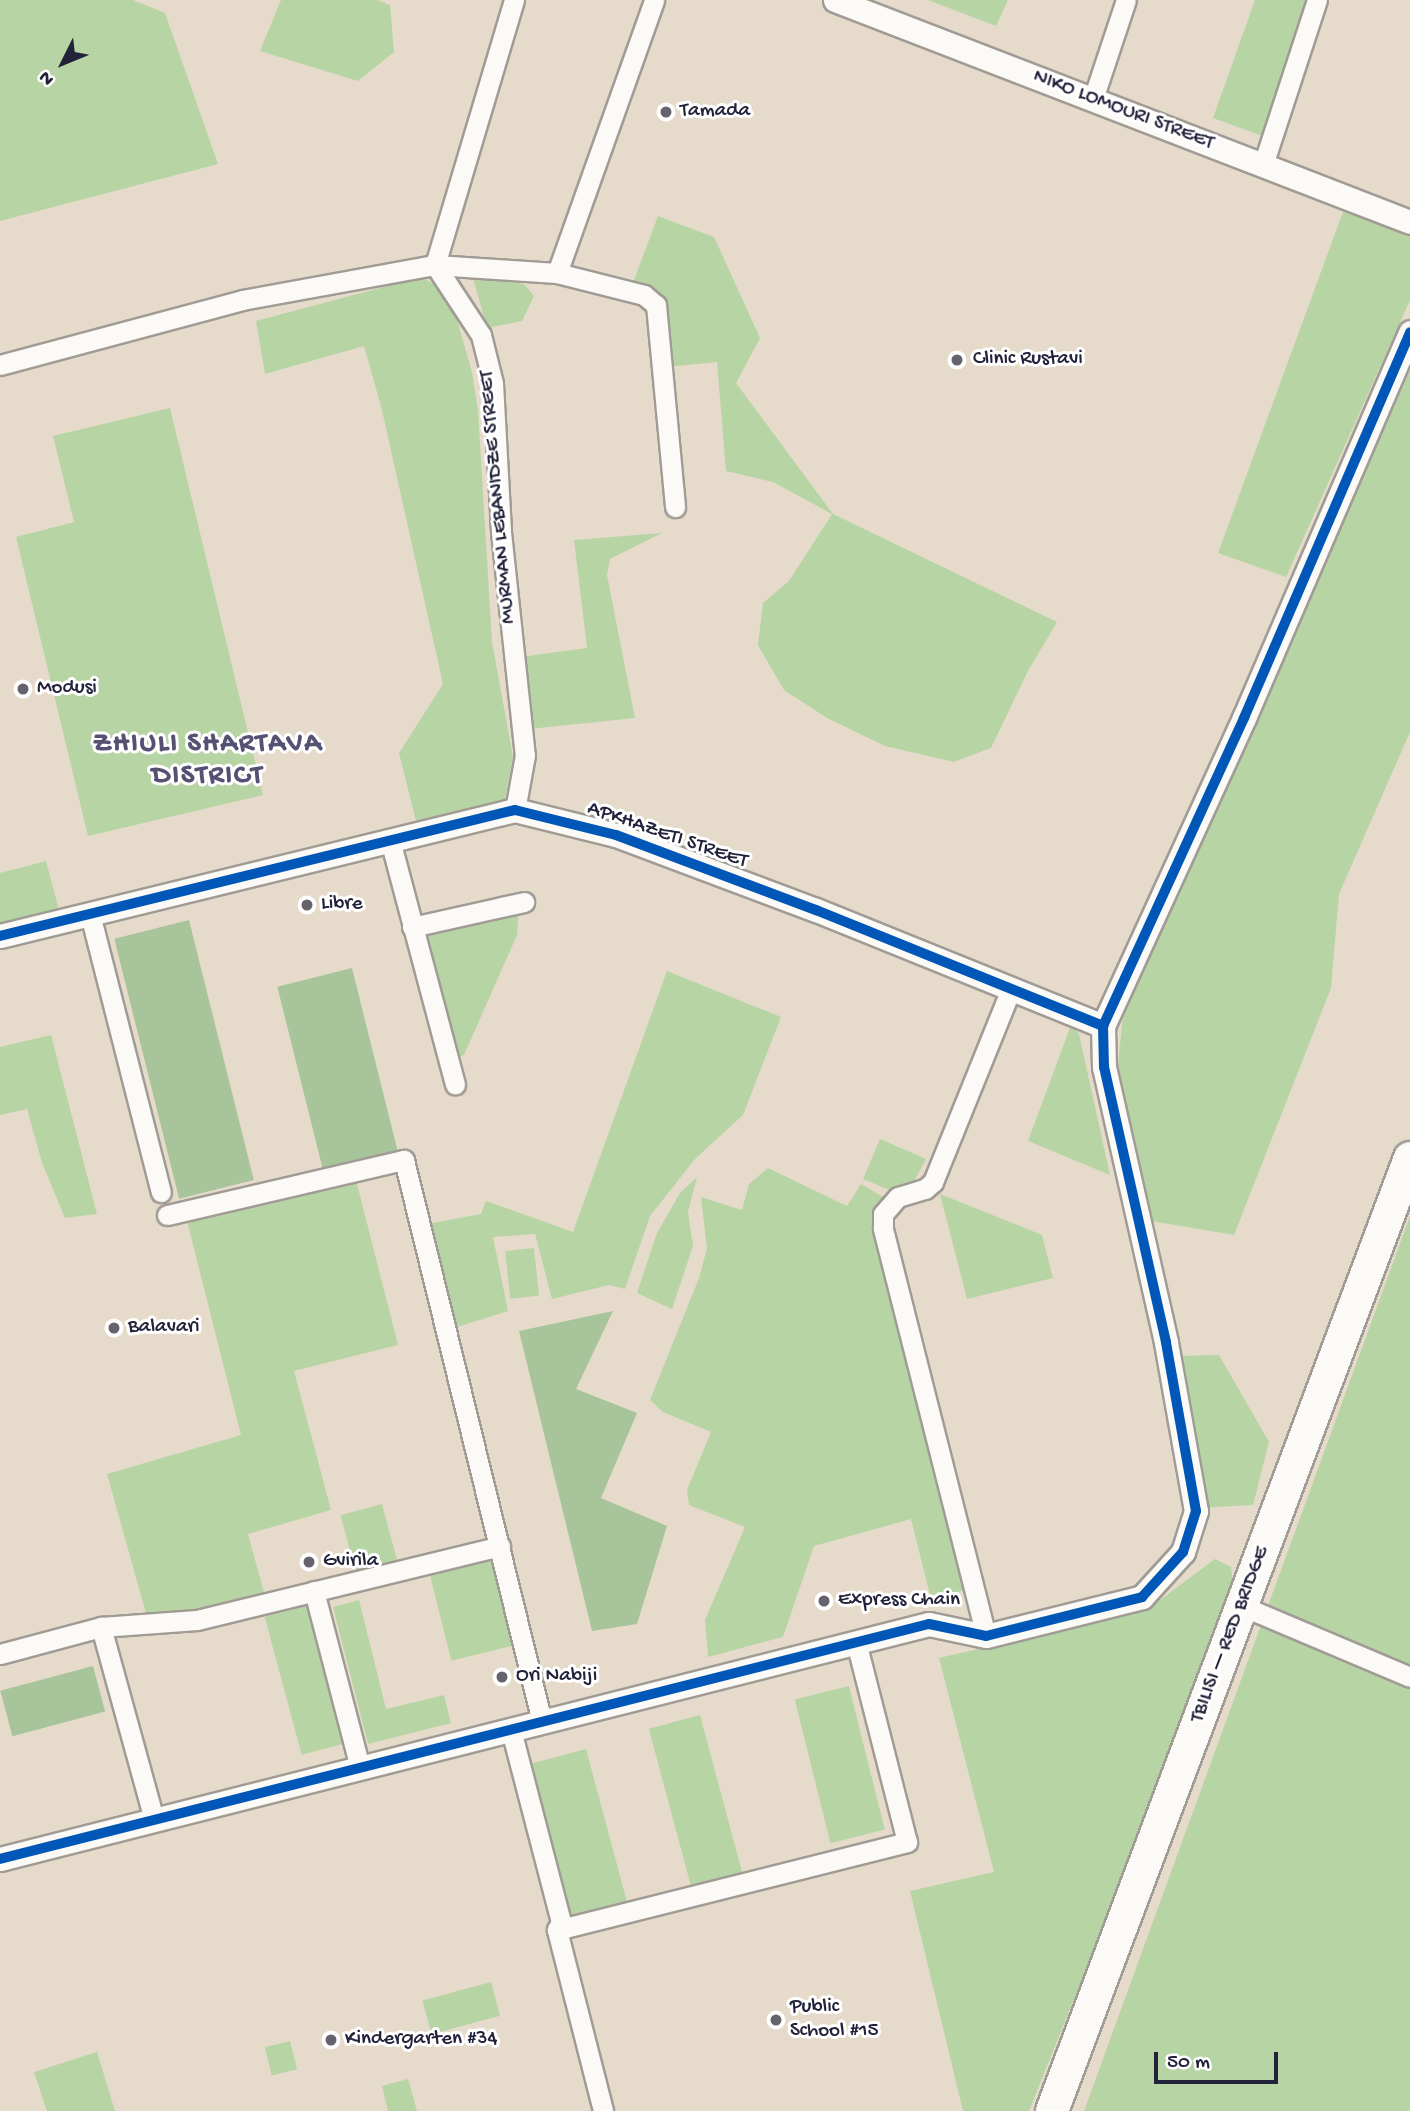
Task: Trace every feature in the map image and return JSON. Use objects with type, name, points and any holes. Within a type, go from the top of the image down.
[{"type":"highway","name":"TBILISI — RED BRIDGE","points":[[1052,2111],[1410,1158]]},
{"type":"street","points":[[435,265],[514,0]]},
{"type":"street","points":[[557,273],[653,0]]},
{"type":"street","name":"NIKO LOMOURI STREET","points":[[835,0],[864,5],[1093,99],[1410,222]]},
{"type":"street","points":[[1093,99],[1126,0]]},
{"type":"street","points":[[1263,165],[1317,0]]},
{"type":"street","points":[[0,365],[242,300],[435,265],[557,273],[644,295],[656,305],[674,507]]},
{"type":"street","name":"MURMAN LEBANIDZE STREET","points":[[435,265],[481,334],[493,383],[501,532],[526,755],[515,810]]},
{"type":"street","points":[[0,1860],[929,1624],[986,1636],[1142,1597],[1183,1552],[1196,1511],[1172,1369],[1104,1067],[1103,1026],[1244,718],[1410,332]]},
{"type":"street","name":"APKHAZETI STREET","points":[[0,936],[515,810],[617,835],[1103,1026]]},
{"type":"street","points":[[390,841],[455,1085]]},
{"type":"street","points":[[412,927],[524,902]]},
{"type":"street","points":[[90,914],[161,1192]]},
{"type":"street","points":[[986,1636],[883,1228],[883,1214],[898,1198],[925,1189],[933,1182],[1011,989]]},
{"type":"street","points":[[167,1215],[404,1160],[541,1722]]},
{"type":"street","points":[[0,1654],[101,1627],[197,1620],[500,1546]]},
{"type":"street","points":[[314,1591],[360,1768]]},
{"type":"street","points":[[1242,1605],[1410,1677]]},
{"type":"street","points":[[101,1627],[154,1820]]},
{"type":"street","points":[[558,1930],[906,1842],[856,1642]]},
{"type":"street","points":[[511,1730],[561,1922],[558,1930],[601,2110]]},
{"type":"green space","points":[[0,0],[133,0],[165,13],[218,164],[0,221]]},
{"type":"green space","points":[[281,0],[378,0],[390,5],[394,52],[358,81],[260,51]]},
{"type":"green space","points":[[928,0],[1008,0],[996,26]]},
{"type":"green space","points":[[1255,0],[1313,0],[1265,137],[1213,118]]},
{"type":"green space","points":[[1344,209],[1410,234],[1410,300],[1286,577],[1218,553]]},
{"type":"green space","points":[[658,216],[714,237],[760,338],[736,383],[833,514],[1057,622],[1028,671],[991,748],[954,762],[885,746],[827,718],[784,690],[758,645],[763,603],[789,581],[832,514],[773,482],[726,471],[717,362],[667,367],[667,311],[660,300],[631,288]]},
{"type":"green space","points":[[421,277],[449,292],[472,372],[478,410],[492,642],[513,757],[504,804],[417,825],[399,753],[443,684],[381,406],[364,346],[265,374],[256,321]]},
{"type":"green space","points":[[473,278],[524,284],[534,296],[522,321],[487,328]]},
{"type":"green space","points":[[1410,371],[1410,732],[1339,894],[1331,988],[1234,1235],[1145,1220],[1117,1075],[1123,1015]]},
{"type":"green space","points":[[170,408],[263,795],[88,836],[16,537],[74,522],[53,436]]},
{"type":"green space","points":[[662,533],[610,559],[607,575],[635,718],[529,729],[520,657],[587,648],[574,540]]},
{"type":"green space","points":[[46,861],[59,910],[0,925],[0,873]]},
{"type":"green space","points":[[519,907],[517,935],[464,1055],[452,1059],[419,932]]},
{"type":"green space","points":[[189,920],[254,1180],[179,1199],[114,939]]},
{"type":"green space","points":[[352,968],[397,1150],[323,1169],[277,987]]},
{"type":"green space","points":[[667,971],[781,1017],[743,1115],[695,1159],[650,1216],[625,1289],[609,1285],[552,1299],[535,1234],[493,1237],[508,1311],[454,1328],[427,1224],[481,1214],[486,1201],[573,1232]]},
{"type":"green space","points":[[1071,1025],[1079,1034],[1110,1175],[1028,1141]]},
{"type":"green space","points":[[51,1035],[97,1214],[65,1218],[42,1163],[27,1109],[0,1115],[0,1047]]},
{"type":"green space","points":[[880,1139],[926,1159],[912,1185],[892,1191],[863,1179]]},
{"type":"green space","points":[[768,1168],[847,1206],[861,1184],[885,1198],[968,1589],[931,1599],[911,1519],[814,1546],[783,1637],[708,1657],[705,1620],[745,1527],[689,1505],[687,1490],[711,1432],[663,1412],[650,1400],[699,1278],[707,1249],[701,1197],[742,1210],[749,1184]]},
{"type":"green space","points":[[355,1176],[398,1345],[294,1371],[331,1510],[248,1534],[265,1596],[194,1615],[147,1617],[107,1474],[241,1435],[186,1217]]},
{"type":"green space","points":[[697,1177],[688,1212],[693,1246],[672,1309],[637,1293],[657,1233],[680,1193]]},
{"type":"green space","points":[[940,1194],[1042,1235],[1053,1278],[967,1299]]},
{"type":"green space","points":[[1410,1216],[1410,2111],[1084,2111]]},
{"type":"green space","points":[[534,1248],[539,1296],[510,1299],[505,1251]]},
{"type":"green space","points":[[613,1311],[576,1389],[637,1413],[601,1498],[667,1526],[637,1624],[592,1631],[519,1331]]},
{"type":"green space","points":[[1219,1355],[1269,1442],[1253,1505],[1199,1508],[1174,1356]]},
{"type":"green space","points":[[382,1504],[398,1565],[357,1576],[340,1515]]},
{"type":"green space","points":[[496,1559],[517,1644],[451,1661],[430,1575]]},
{"type":"green space","points":[[1215,1559],[1231,1567],[1235,1598],[1029,2111],[963,2111],[910,1891],[994,1872],[939,1658],[1152,1606]]},
{"type":"green space","points":[[359,1600],[386,1709],[444,1695],[451,1723],[368,1744],[333,1607]]},
{"type":"green space","points":[[312,1604],[349,1742],[302,1755],[265,1617]]},
{"type":"green space","points":[[93,1666],[105,1711],[12,1736],[0,1691]]},
{"type":"green space","points":[[849,1686],[885,1830],[830,1843],[795,1700]]},
{"type":"green space","points":[[700,1715],[744,1878],[693,1892],[649,1729]]},
{"type":"green space","points":[[586,1749],[627,1902],[566,1918],[525,1765]]},
{"type":"green space","points":[[491,1982],[500,2016],[431,2034],[422,2000]]},
{"type":"green space","points":[[290,2041],[297,2069],[272,2075],[265,2047]]},
{"type":"green space","points":[[97,2052],[115,2111],[47,2111],[34,2072]]},
{"type":"green space","points":[[408,2079],[417,2111],[388,2111],[382,2086]]},
{"type":"cycle path","points":[[0,1859],[929,1624],[986,1636],[1142,1597],[1183,1552],[1196,1511],[1166,1342],[1104,1067],[1103,1026],[1244,718],[1410,332]]},
{"type":"cycle path","points":[[0,936],[515,810],[616,835],[816,910],[1103,1026]]},
{"type":"place","name":"Tamada","points":[[666,112]]},
{"type":"place","name":"Clinic Rustavi","points":[[957,360]]},
{"type":"place","name":"Modusi","points":[[23,689]]},
{"type":"place","name":"Libre","points":[[307,905]]},
{"type":"place","name":"Balavari","points":[[114,1328]]},
{"type":"place","name":"Gvirila","points":[[309,1562]]},
{"type":"place","name":"Express Chain","points":[[824,1601]]},
{"type":"place","name":"Ori Nabiji","points":[[502,1677]]},
{"type":"place","name":"Public School #15","points":[[776,2020]]},
{"type":"place","name":"Kindergarten #34","points":[[331,2040]]},
{"type":"district","name":"ZHIULI SHARTAVA DISTRICT","points":[[208,761]]}]
